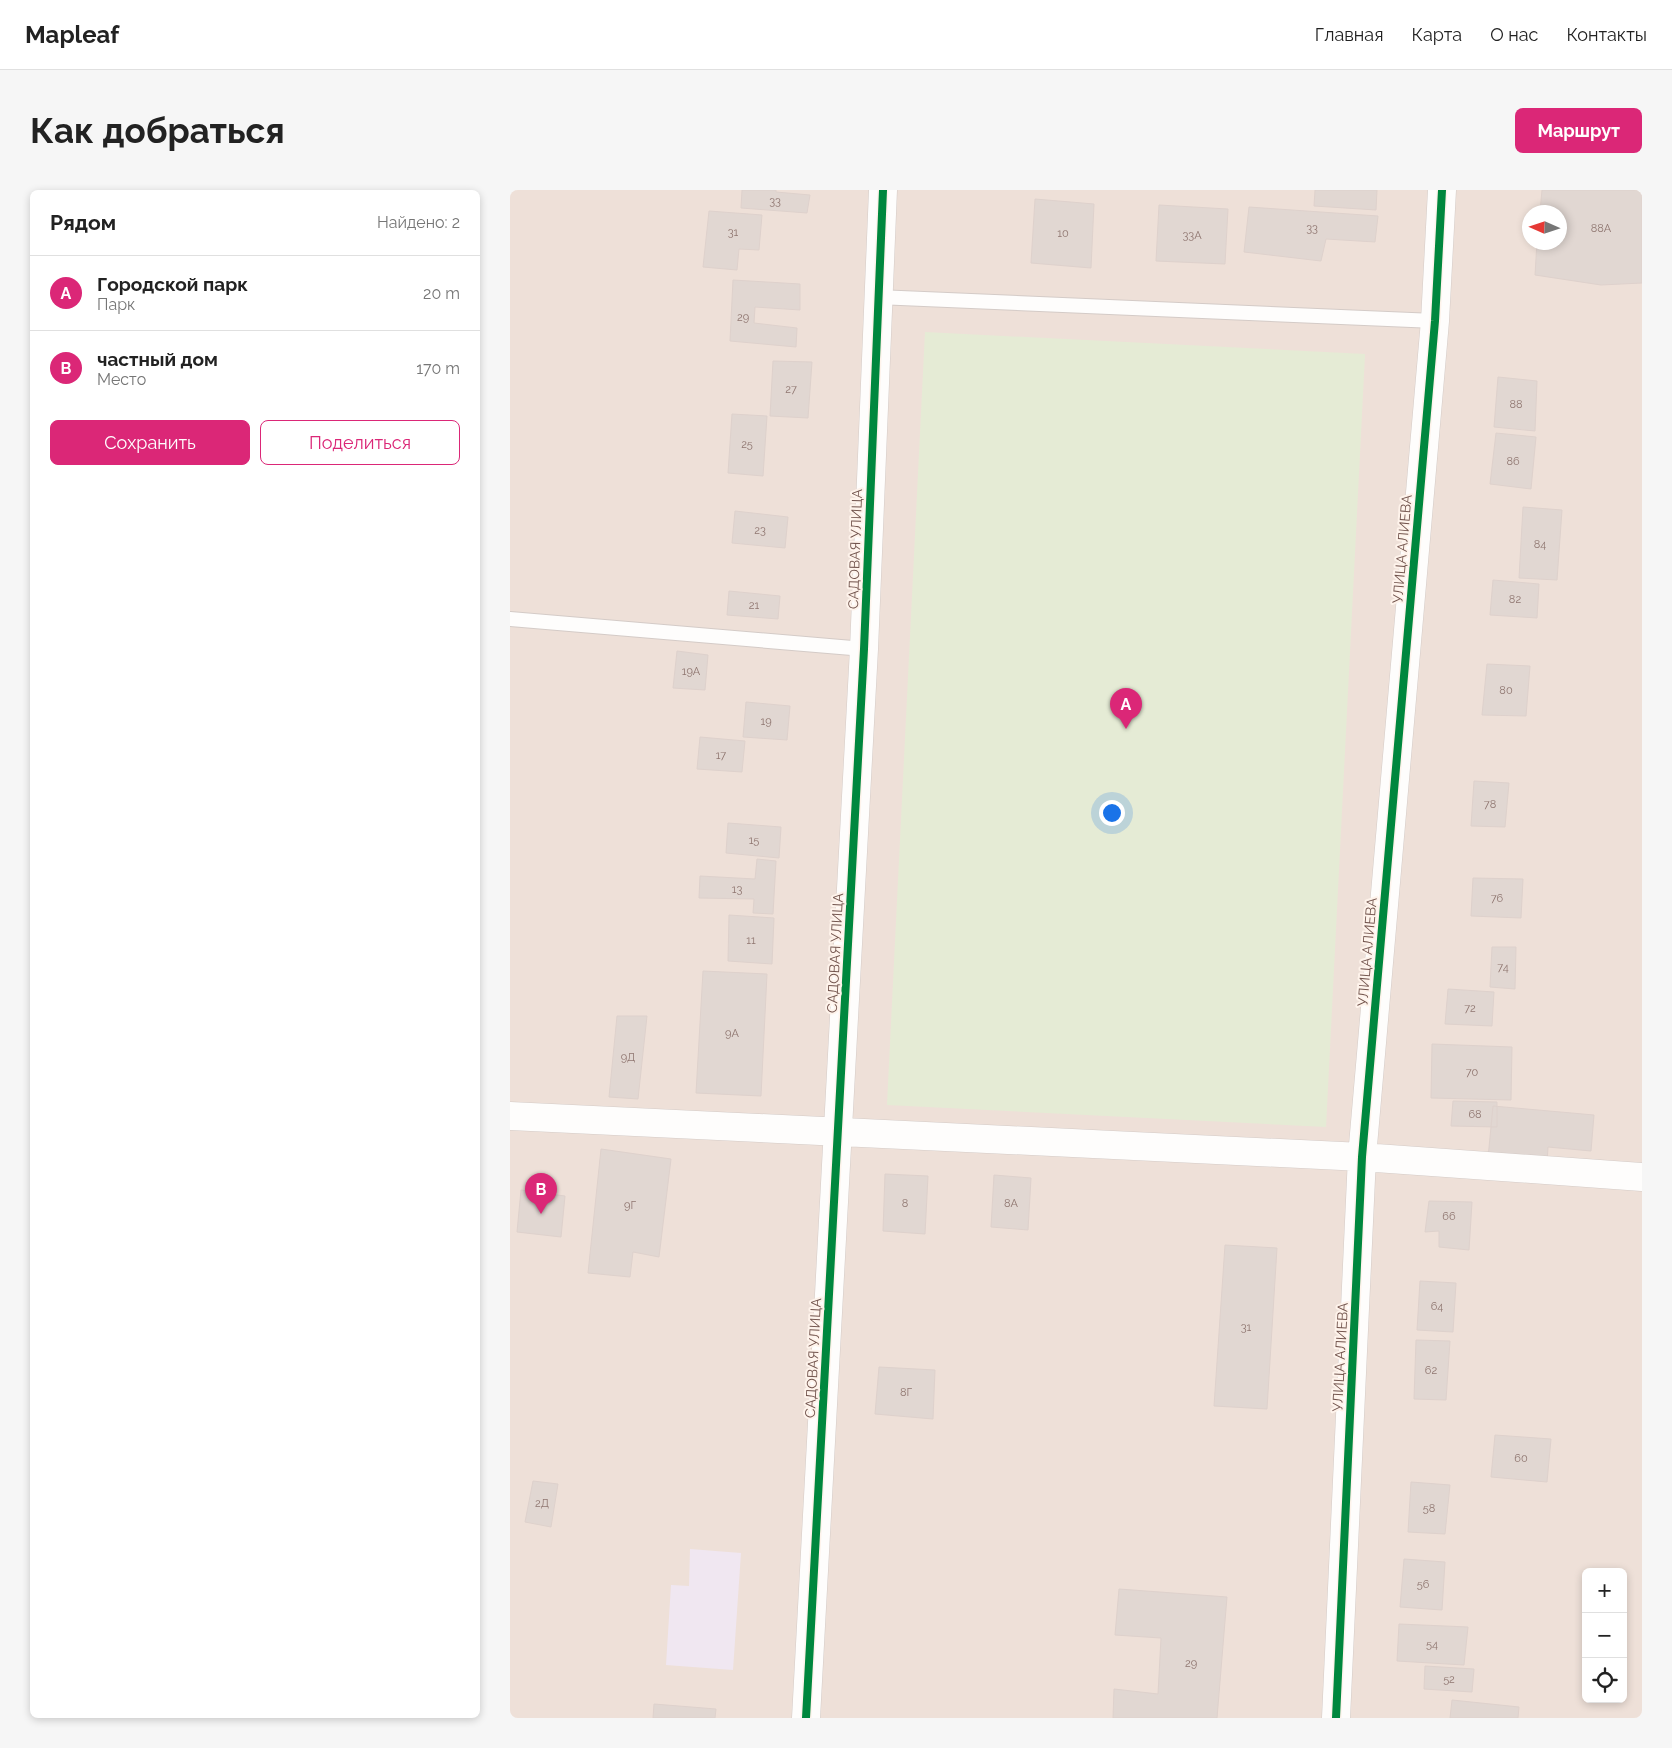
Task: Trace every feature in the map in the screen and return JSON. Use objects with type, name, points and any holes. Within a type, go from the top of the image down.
[{"type":"street","name":"САДОВАЯ УЛИЦА","points":[[806,1718],[864,649],[877,297],[883,190]]},
{"type":"street","name":"УЛИЦА АЛИЕВА","points":[[1336,1718],[1362,1158],[1435,322],[1442,190]]},
{"type":"street","points":[[510,1116],[1362,1158],[1642,1178]]},
{"type":"lane","points":[[877,297],[1435,322]]},
{"type":"lane","points":[[510,619],[864,649]]},
{"type":"shaded area","points":[[510,190],[1642,190],[1642,1718],[510,1718]]},
{"type":"shaded area","points":[[690,1549],[741,1553],[733,1670],[666,1665],[671,1585],[689,1586]]},
{"type":"green space","points":[[925,332],[1365,354],[1326,1127],[887,1105]]},
{"type":"building","points":[[742,190],[776,190],[776,192],[810,195],[807,213],[741,208]]},
{"type":"building","points":[[1315,190],[1377,190],[1376,210],[1314,206]]},
{"type":"building","points":[[1542,190],[1642,190],[1642,283],[1601,285],[1535,275],[1537,250],[1567,250],[1567,205],[1541,205]]},
{"type":"building","points":[[1035,199],[1094,204],[1091,268],[1031,263]]},
{"type":"building","points":[[1159,205],[1228,209],[1225,264],[1156,261]]},
{"type":"building","points":[[1249,207],[1378,216],[1375,242],[1326,239],[1321,261],[1244,252]]},
{"type":"building","points":[[709,211],[762,215],[759,250],[739,249],[737,270],[703,267]]},
{"type":"building","points":[[733,280],[800,284],[800,310],[755,307],[754,323],[797,328],[796,347],[730,341]]},
{"type":"building","points":[[773,361],[812,362],[808,418],[770,416]]},
{"type":"building","points":[[1498,377],[1537,381],[1535,431],[1494,427]]},
{"type":"building","points":[[732,414],[767,416],[763,476],[728,473]]},
{"type":"building","points":[[1496,433],[1536,437],[1531,489],[1490,484]]},
{"type":"building","points":[[1523,507],[1562,510],[1557,580],[1519,578]]},
{"type":"building","points":[[735,511],[788,517],[785,548],[732,543]]},
{"type":"building","points":[[1493,580],[1539,584],[1537,618],[1490,615]]},
{"type":"building","points":[[729,591],[780,596],[778,619],[727,615]]},
{"type":"building","points":[[677,651],[708,655],[705,690],[673,688]]},
{"type":"building","points":[[1487,664],[1530,666],[1526,716],[1482,715]]},
{"type":"building","points":[[746,702],[790,706],[787,740],[743,737]]},
{"type":"building","points":[[700,737],[745,741],[742,772],[697,769]]},
{"type":"building","points":[[1474,781],[1509,783],[1505,827],[1471,826]]},
{"type":"building","points":[[728,823],[781,827],[779,858],[726,853]]},
{"type":"building","points":[[757,859],[776,861],[773,914],[753,913],[754,899],[699,898],[700,876],[755,879]]},
{"type":"building","points":[[1473,878],[1523,879],[1521,918],[1471,916]]},
{"type":"building","points":[[729,915],[774,918],[772,964],[728,961]]},
{"type":"building","points":[[1492,947],[1516,947],[1515,989],[1490,987]]},
{"type":"building","points":[[703,971],[767,974],[761,1096],[696,1093]]},
{"type":"building","points":[[1448,989],[1494,992],[1492,1026],[1445,1024]]},
{"type":"building","points":[[617,1016],[647,1016],[638,1099],[609,1097]]},
{"type":"building","points":[[1432,1044],[1512,1047],[1511,1100],[1431,1098]]},
{"type":"building","points":[[1453,1101],[1497,1102],[1497,1127],[1451,1126]]},
{"type":"building","points":[[1493,1106],[1594,1115],[1591,1151],[1548,1147],[1547,1163],[1488,1158]]},
{"type":"building","points":[[601,1149],[671,1159],[659,1257],[633,1252],[630,1277],[588,1273]]},
{"type":"building","points":[[885,1174],[928,1176],[925,1234],[883,1231]]},
{"type":"building","points":[[994,1175],[1031,1178],[1028,1230],[991,1227]]},
{"type":"building","points":[[521,1190],[565,1196],[561,1237],[517,1232]]},
{"type":"building","points":[[1429,1201],[1472,1202],[1469,1250],[1439,1247],[1439,1231],[1425,1232]]},
{"type":"building","points":[[1225,1245],[1277,1248],[1267,1409],[1214,1406]]},
{"type":"building","points":[[1420,1281],[1456,1283],[1453,1332],[1417,1330]]},
{"type":"building","points":[[1416,1340],[1450,1341],[1446,1400],[1414,1399]]},
{"type":"building","points":[[879,1367],[935,1370],[933,1419],[875,1414]]},
{"type":"building","points":[[1495,1435],[1551,1439],[1547,1482],[1491,1477]]},
{"type":"building","points":[[533,1481],[558,1484],[551,1527],[525,1522]]},
{"type":"building","points":[[1411,1482],[1450,1485],[1445,1534],[1408,1532]]},
{"type":"building","points":[[1404,1559],[1445,1562],[1442,1610],[1400,1607]]},
{"type":"building","points":[[1119,1589],[1227,1597],[1217,1718],[1113,1718],[1114,1689],[1158,1694],[1161,1638],[1115,1635]]},
{"type":"building","points":[[1399,1624],[1468,1627],[1464,1665],[1397,1661]]},
{"type":"building","points":[[1425,1666],[1474,1669],[1472,1692],[1424,1689]]},
{"type":"building","points":[[1452,1700],[1519,1707],[1518,1718],[1450,1718]]},
{"type":"building","points":[[654,1704],[716,1709],[715,1718],[653,1718]]},
{"type":"cycle path","points":[[806,1718],[864,649],[883,190]]},
{"type":"cycle path","points":[[1336,1718],[1362,1157],[1435,321],[1442,190]]},
{"type":"place","name":"Городской парк","points":[[1126,729]]},
{"type":"place","name":"частный дом","points":[[541,1214]]}]
